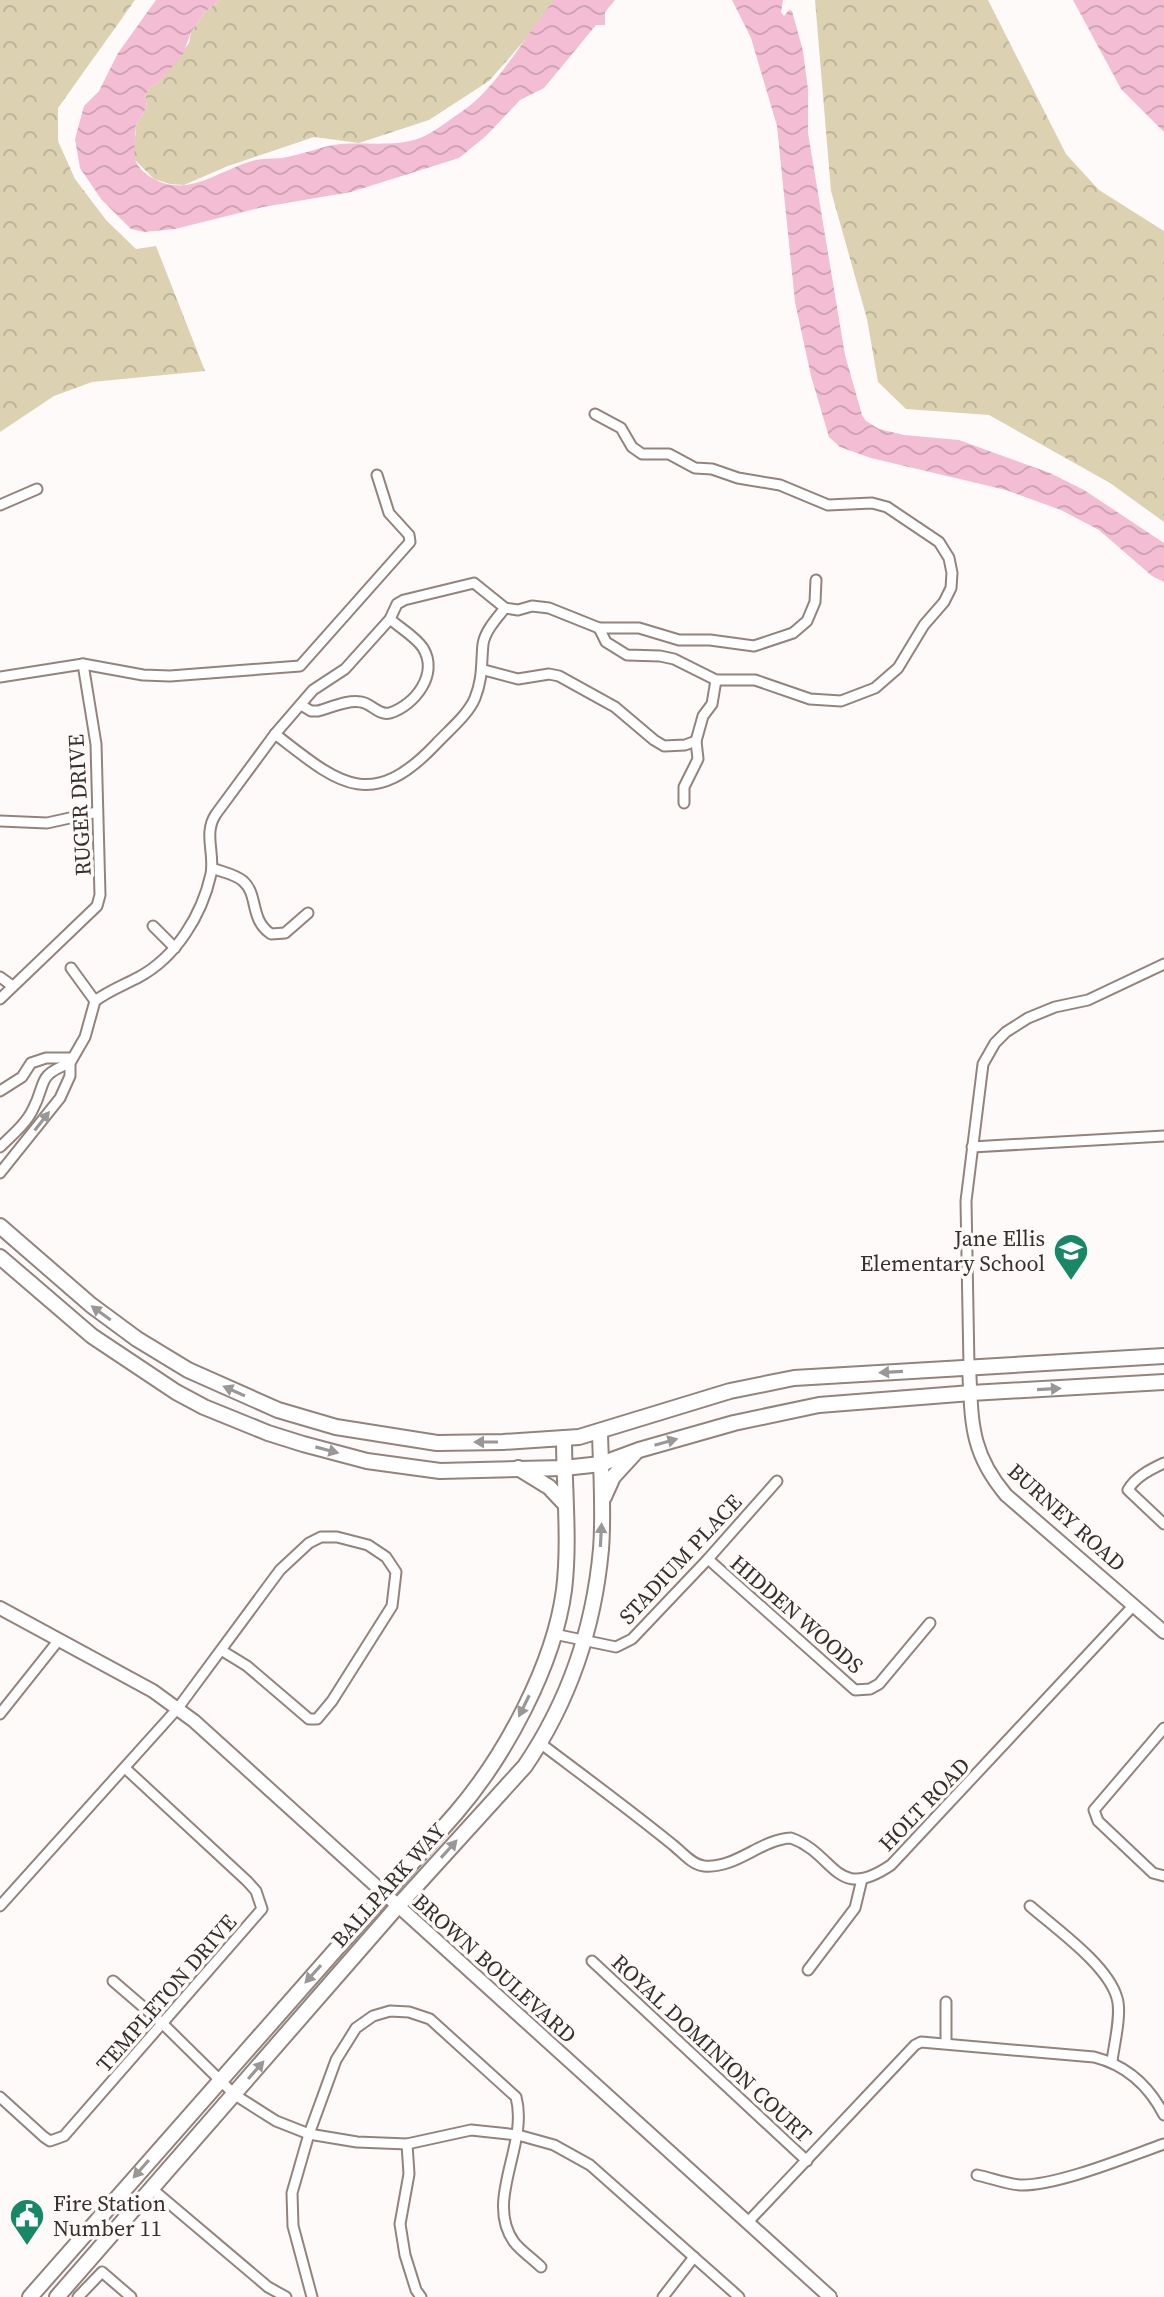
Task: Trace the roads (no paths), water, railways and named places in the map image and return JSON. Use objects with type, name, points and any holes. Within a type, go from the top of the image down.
[{"type":"main road","points":[[0,1226],[91,1305],[137,1339],[188,1370],[278,1410],[336,1427],[437,1443],[503,1442],[600,1433],[730,1391],[794,1378],[1164,1356]]},
{"type":"main road","points":[[0,1257],[92,1336],[204,1407],[268,1433],[367,1461],[440,1471],[601,1464],[734,1423],[804,1408],[971,1393],[1164,1382]]},
{"type":"main road","name":"BALLPARK WAY","points":[[57,2297],[397,1907],[525,1766],[540,1743],[571,1682],[584,1640],[601,1549],[600,1433]]},
{"type":"main road","name":"BALLPARK WAY","points":[[30,2297],[488,1773],[528,1699],[561,1609],[566,1566],[564,1438]]},
{"type":"main road","points":[[602,1501],[613,1477],[639,1450]]},
{"type":"main road","points":[[518,1468],[549,1487],[565,1504]]},
{"type":"street","points":[[595,414],[621,428],[632,447],[642,454],[669,454],[695,468],[780,485],[828,505],[872,503],[887,507],[933,536],[949,558],[951,588],[898,668],[875,688],[841,701],[810,699],[755,680],[716,680],[674,659],[627,655],[606,642],[599,628]]},
{"type":"street","points":[[0,677],[83,664],[143,675],[170,676],[300,666],[410,542],[409,535],[389,513],[377,475]]},
{"type":"street","points":[[0,505],[37,489]]},
{"type":"street","points":[[0,1173],[60,1098],[70,1076],[71,1061],[85,1037],[95,1001],[141,976],[175,948],[193,922],[212,868],[210,823],[275,734],[313,690],[345,669],[404,600],[465,583],[480,586],[505,608],[549,608],[599,628],[639,628],[679,640],[710,640],[754,646],[793,633],[807,621],[815,602],[816,580]]},
{"type":"street","points":[[275,734],[331,776],[354,786],[385,782],[426,755],[474,701],[484,670],[483,641],[505,608]]},
{"type":"street","points":[[301,705],[318,711],[361,702],[390,713],[415,698],[424,685],[425,652],[390,619]]},
{"type":"street","name":"RUGER DRIVE","points":[[0,999],[11,985],[97,906],[100,884],[96,744],[83,664]]},
{"type":"street","points":[[484,670],[518,679],[549,674],[559,676],[615,707],[664,746],[696,741]]},
{"type":"street","points":[[684,803],[684,787],[698,759],[696,741],[703,716],[712,704],[716,680]]},
{"type":"street","points":[[0,821],[47,823],[97,812]]},
{"type":"street","points":[[212,868],[242,880],[250,889],[258,921],[271,934],[285,933],[308,913]]},
{"type":"street","points":[[153,926],[175,948]]},
{"type":"street","points":[[969,1367],[966,1201],[983,1064],[995,1043],[1028,1018],[1055,1007],[1088,1000],[1164,964]]},
{"type":"street","points":[[71,968],[95,1001]]},
{"type":"street","points":[[0,977],[11,985]]},
{"type":"street","points":[[0,1091],[22,1077],[31,1063],[46,1058],[71,1061]]},
{"type":"street","points":[[0,1147],[34,1109],[42,1083],[51,1070],[71,1061]]},
{"type":"street","points":[[972,1147],[1164,1136]]},
{"type":"street","name":"BURNEY ROAD","points":[[969,1367],[974,1439],[994,1481],[1006,1495],[1164,1632]]},
{"type":"street","points":[[1164,1463],[1152,1468],[1128,1490],[1164,1524]]},
{"type":"street","name":"STADIUM PLACE","points":[[554,1634],[616,1647],[632,1639],[777,1481]]},
{"type":"street","points":[[0,1906],[178,1708],[280,1570],[309,1543],[321,1537],[337,1537],[368,1545],[386,1557],[398,1578],[392,1606],[332,1701],[317,1719],[309,1719],[247,1666],[221,1650]]},
{"type":"street","name":"HIDDEN WOODS","points":[[708,1559],[855,1690],[870,1689],[879,1684],[930,1623]]},
{"type":"street","name":"HOLT ROAD","points":[[862,1879],[875,1876],[891,1865],[919,1837],[1134,1605]]},
{"type":"street","name":"BROWN BOULEVARD","points":[[0,1608],[128,1677],[178,1708],[830,2297]]},
{"type":"street","points":[[0,1714],[58,1641]]},
{"type":"street","points":[[1164,1728],[1094,1810],[1094,1817],[1109,1832],[1153,1873],[1164,1876]]},
{"type":"street","points":[[540,1743],[633,1812],[697,1865],[714,1866],[791,1838],[847,1879],[862,1879],[855,1908],[808,1970]]},
{"type":"street","name":"TEMPLETON DRIVE","points":[[0,2097],[50,2141],[64,2136],[260,1914],[262,1905],[247,1881],[125,1768]]},
{"type":"street","points":[[1030,1906],[1096,1965],[1110,1982],[1118,1999],[1112,2061]]},
{"type":"street","name":"ROYAL DOMINION COURT","points":[[592,1961],[807,2161]]},
{"type":"street","points":[[113,1981],[163,2024],[235,2095],[276,2121],[309,2134],[357,2142],[407,2144],[471,2130],[518,2135],[554,2145],[590,2165],[739,2297]]},
{"type":"street","points":[[946,2002],[946,2042]]},
{"type":"street","points":[[312,2297],[293,2226],[292,2193],[309,2134],[342,2048],[356,2028],[373,2016],[390,2011],[409,2012],[430,2019],[516,2097],[520,2113],[518,2135],[504,2195],[503,2219],[514,2242],[541,2267]]},
{"type":"street","points":[[748,2222],[921,2042],[946,2042],[1112,2061],[1142,2083],[1164,2115]]},
{"type":"street","points":[[407,2144],[409,2174],[400,2224],[405,2255],[421,2297]]},
{"type":"street","points":[[977,2175],[1016,2185],[1029,2185],[1074,2174],[1164,2144]]},
{"type":"street","points":[[151,2188],[268,2287],[286,2297]]},
{"type":"street","points":[[663,2297],[694,2257]]},
{"type":"street","points":[[78,2297],[102,2272],[131,2297]]},
{"type":"water","points":[[156,0],[220,0],[205,12],[191,32],[183,54],[145,95],[147,107],[135,127],[134,154],[139,166],[154,179],[179,185],[192,184],[255,160],[289,157],[341,144],[391,143],[420,138],[461,112],[486,90],[554,0],[615,0],[605,12],[605,25],[596,25],[544,88],[520,100],[486,136],[459,158],[351,192],[263,207],[175,229],[144,232],[131,229],[101,199],[80,168],[75,139],[84,106],[99,91],[118,53]]},
{"type":"water","points":[[732,0],[783,0],[781,12],[784,16],[789,10],[792,11],[803,51],[808,89],[808,133],[845,355],[866,421],[879,429],[904,435],[959,440],[1050,473],[1084,490],[1164,543],[1164,582],[1152,576],[1099,530],[1061,510],[1006,490],[871,458],[840,447],[829,437],[811,376],[795,302],[777,126],[751,38]]},
{"type":"water","points":[[1073,0],[1164,0],[1164,132],[1121,89]]},
{"type":"place","name":"Jane Ellis Elementary School","points":[[1071,1282]]},
{"type":"place","name":"Fire Station Number 11","points":[[27,2247]]}]
